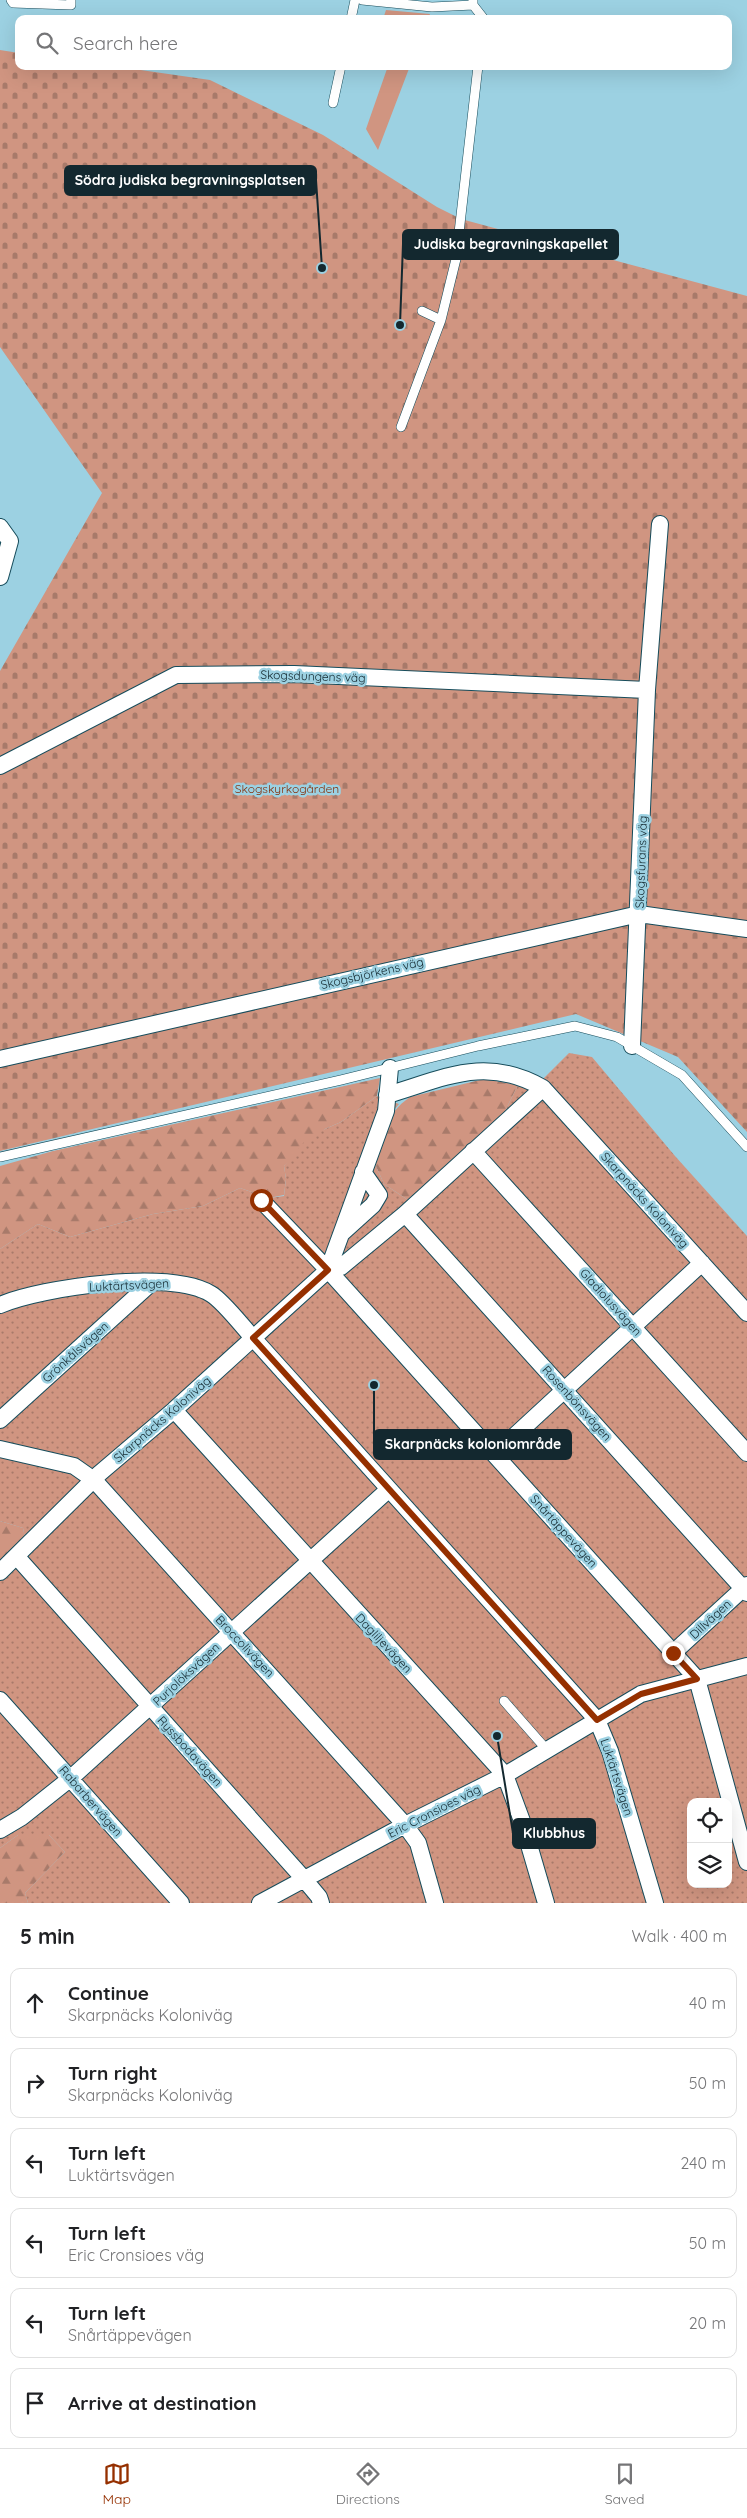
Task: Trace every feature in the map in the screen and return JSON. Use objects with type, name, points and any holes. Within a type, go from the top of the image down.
[{"type":"street","name":"Skogsfurans väg","points":[[632,1046],[648,690],[660,524]]},
{"type":"street","points":[[0,527],[10,541],[0,576]]},
{"type":"street","name":"Skogsdungens väg","points":[[0,766],[176,675],[294,674],[648,690]]},
{"type":"street","name":"Skogsbjörkens väg","points":[[0,1059],[639,914],[747,929]]},
{"type":"street","points":[[261,1200],[328,1270],[386,1111],[390,1068]]},
{"type":"street","name":"Skarpnäcks Koloniväg","points":[[387,1095],[482,1069],[509,1072],[543,1088],[747,1313]]},
{"type":"street","name":"Skarpnäcks Koloniväg","points":[[0,1572],[94,1480],[328,1270],[341,1267],[405,1214],[543,1088]]},
{"type":"street","name":"Gladiolusvägen","points":[[473,1151],[747,1453]]},
{"type":"street","points":[[339,1236],[373,1205],[378,1194],[363,1172]]},
{"type":"street","name":"Rosenbönsvägen","points":[[405,1214],[746,1589]]},
{"type":"street","points":[[495,1454],[702,1263]]},
{"type":"street","name":"Snårtäppevägen","points":[[328,1270],[697,1679],[747,1862]]},
{"type":"street","name":"Luktärtsvägen","points":[[0,1305],[70,1288],[121,1283],[174,1282],[211,1294],[253,1338],[597,1720],[610,1751],[655,1903]]},
{"type":"street","name":"Grönkålsvägen","points":[[0,1420],[151,1283]]},
{"type":"street","name":"Dagliljevägen","points":[[174,1410],[505,1775],[522,1821],[546,1903]]},
{"type":"street","name":"Broccolivägen","points":[[0,1449],[74,1466],[94,1480],[405,1824],[418,1843],[435,1903]]},
{"type":"street","name":"Purjolöksvägen","points":[[0,1830],[22,1817],[71,1778],[388,1490]]},
{"type":"street","name":"Ryssbodavägen","points":[[17,1557],[304,1879],[319,1897],[321,1903]]},
{"type":"street","name":"Dillvägen","points":[[673,1653],[746,1589]]},
{"type":"street","name":"Eric Cronsioes väg","points":[[260,1903],[405,1824],[505,1775],[641,1694],[747,1666]]},
{"type":"street","name":"Rabarbervägen","points":[[0,1700],[181,1903]]},
{"type":"lane","points":[[11,0],[13,3],[71,5],[71,0]]},
{"type":"lane","points":[[352,15],[355,0]]},
{"type":"lane","points":[[362,0],[432,7],[473,2],[481,15]]},
{"type":"lane","points":[[333,103],[340,70]]},
{"type":"lane","points":[[401,427],[441,320],[456,259],[478,70]]},
{"type":"lane","points":[[422,311],[441,320]]},
{"type":"lane","points":[[0,1157],[390,1068],[478,1046],[575,1026],[617,1037],[682,1075],[747,1146]]},
{"type":"lane","points":[[504,1701],[547,1750]]},
{"type":"green space","points":[[386,10],[430,14],[430,15],[384,15]]},
{"type":"green space","name":"Skogskyrkogården","points":[[0,50],[15,52],[15,70],[141,70],[210,80],[323,135],[437,207],[461,219],[747,296],[747,1132],[678,1057],[576,1014],[0,1151],[0,671],[102,493],[0,347]]},
{"type":"green space","points":[[387,70],[408,70],[378,150],[366,129]]},
{"type":"green space","points":[[569,1053],[592,1057],[675,1156],[747,1236],[747,1903],[28,1903],[25,1893],[65,1852],[49,1835],[18,1835],[0,1848],[0,1561],[25,1538],[23,1528],[0,1521],[0,1249],[38,1224],[70,1237],[153,1214],[203,1206],[240,1188],[269,1198],[284,1196],[286,1179],[284,1166],[304,1142],[341,1122],[377,1096],[399,1104],[388,1117],[375,1164],[384,1184],[408,1200],[502,1117],[518,1085],[544,1078]]},
{"type":"green space","points":[[380,1078],[377,1096],[341,1122],[325,1129],[284,1166],[286,1179],[284,1195],[269,1198],[240,1188],[203,1206],[153,1214],[70,1237],[38,1224],[0,1249],[0,1166],[53,1151]]},
{"type":"green space","points":[[484,1079],[518,1085],[502,1117],[408,1200],[384,1184],[375,1164],[386,1126],[401,1104],[410,1097]]},
{"type":"green space","points":[[0,1521],[23,1528],[25,1538],[0,1561]]},
{"type":"green space","points":[[18,1835],[49,1835],[65,1852],[25,1893],[28,1903],[0,1903],[0,1848]]},
{"type":"place","name":"Södra judiska begravningsplatsen","points":[[322,268]]},
{"type":"place","name":"Judiska begravningskapellet","points":[[400,325]]},
{"type":"place","name":"Skarpnäcks koloniområde","points":[[374,1385]]},
{"type":"place","name":"Klubbhus","points":[[497,1736]]},
{"type":"route","points":[[261,1200],[328,1270],[253,1338],[597,1720],[641,1694],[697,1679],[673,1653]]}]
